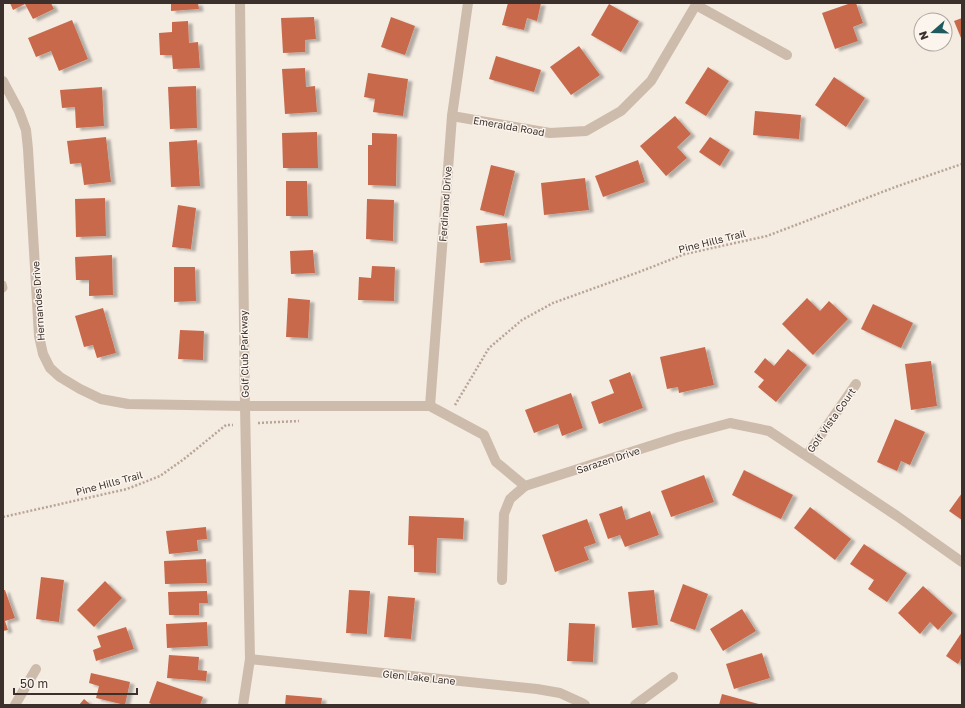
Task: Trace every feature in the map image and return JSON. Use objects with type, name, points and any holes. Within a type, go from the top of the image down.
[{"type":"street","name":"Golf Club Parkway","points":[[240,3],[250,659],[243,705]]},
{"type":"street","name":"Ferdinand Drive","points":[[430,406],[452,116],[468,3]]},
{"type":"street","points":[[696,4],[787,55]]},
{"type":"street","name":"Emeralda Road","points":[[452,116],[550,133],[586,131],[621,111],[651,80],[696,4]]},
{"type":"street","name":"Hernandes Drive","points":[[3,81],[19,111],[26,130],[39,336],[43,354],[50,368],[60,377],[101,399],[128,404],[245,406]]},
{"type":"street","name":"Golf Vista Court","points":[[807,455],[856,384]]},
{"type":"street","points":[[245,406],[430,406],[484,435],[496,462],[525,486],[510,499],[504,514],[502,580]]},
{"type":"street","name":"Sarazen Drive","points":[[525,486],[678,437],[730,423],[769,431],[897,516],[962,562]]},
{"type":"street","name":"Glen Lake Lane","points":[[250,659],[537,689],[560,693],[585,705]]},
{"type":"street","points":[[15,705],[36,669]]},
{"type":"street","points":[[635,705],[673,676]]},
{"type":"lane","points":[[3,284],[3,289]]},
{"type":"path","name":"Pine Hills Trail","points":[[457,401],[488,348],[522,320],[553,303],[686,254],[767,236],[898,186],[962,164]]},
{"type":"path","points":[[268,423],[305,421]]},
{"type":"path","name":"Pine Hills Trail","points":[[3,517],[127,489],[160,476],[184,459],[226,425]]},
{"type":"building","points":[[10,3],[51,3],[54,9],[33,19],[25,4],[13,10]]},
{"type":"building","points":[[171,3],[198,3],[199,9],[171,11]]},
{"type":"building","points":[[508,3],[541,3],[537,21],[527,18],[524,30],[502,25]]},
{"type":"building","points":[[851,3],[856,3],[863,23],[853,27],[858,41],[835,49],[822,13]]},
{"type":"building","points":[[609,4],[639,21],[621,52],[591,35]]},
{"type":"building","points":[[314,17],[316,39],[305,40],[305,52],[283,53],[281,18]]},
{"type":"building","points":[[391,17],[415,26],[405,55],[381,47]]},
{"type":"building","points":[[962,18],[962,37],[961,38],[954,21]]},
{"type":"building","points":[[72,20],[88,59],[59,71],[51,51],[36,57],[28,38]]},
{"type":"building","points":[[188,21],[189,43],[198,42],[200,68],[173,69],[172,55],[160,55],[159,33],[172,32],[172,22]]},
{"type":"building","points":[[579,46],[600,75],[571,95],[550,67]]},
{"type":"building","points":[[496,56],[541,70],[534,92],[489,79]]},
{"type":"building","points":[[708,67],[729,81],[706,116],[685,103]]},
{"type":"building","points":[[305,68],[306,87],[315,86],[317,112],[285,114],[282,69]]},
{"type":"building","points":[[368,73],[408,79],[403,116],[373,112],[375,99],[364,97]]},
{"type":"building","points":[[834,77],[865,98],[846,127],[815,105]]},
{"type":"building","points":[[196,86],[197,128],[170,129],[168,87]]},
{"type":"building","points":[[102,87],[104,126],[76,128],[75,107],[62,108],[60,90]]},
{"type":"building","points":[[755,111],[801,115],[799,139],[753,135]]},
{"type":"building","points":[[675,116],[691,134],[677,147],[687,158],[666,176],[640,146]]},
{"type":"building","points":[[317,132],[318,168],[283,168],[282,133]]},
{"type":"building","points":[[372,133],[397,134],[396,186],[368,185],[368,145],[372,145]]},
{"type":"building","points":[[106,137],[111,182],[84,185],[81,163],[70,164],[67,141]]},
{"type":"building","points":[[710,137],[730,150],[720,166],[699,152]]},
{"type":"building","points":[[197,140],[200,186],[171,187],[169,142]]},
{"type":"building","points":[[638,160],[645,182],[603,197],[595,176]]},
{"type":"building","points":[[491,165],[515,171],[504,216],[480,210]]},
{"type":"building","points":[[585,178],[589,210],[544,215],[541,183]]},
{"type":"building","points":[[286,181],[307,181],[308,216],[286,216]]},
{"type":"building","points":[[105,198],[106,236],[76,237],[75,199]]},
{"type":"building","points":[[367,199],[394,200],[393,241],[366,239]]},
{"type":"building","points":[[178,205],[196,208],[191,249],[172,247]]},
{"type":"building","points":[[507,223],[511,260],[480,263],[476,226]]},
{"type":"building","points":[[313,250],[315,273],[291,274],[290,251]]},
{"type":"building","points":[[112,255],[113,295],[89,296],[89,280],[76,280],[75,257]]},
{"type":"building","points":[[372,266],[395,267],[394,301],[358,300],[359,277],[371,278]]},
{"type":"building","points":[[174,267],[195,267],[196,301],[174,302]]},
{"type":"building","points":[[288,298],[310,300],[308,338],[286,337]]},
{"type":"building","points":[[807,298],[820,311],[829,301],[848,319],[813,355],[782,324]]},
{"type":"building","points":[[873,304],[913,323],[901,348],[861,329]]},
{"type":"building","points":[[103,308],[116,353],[97,358],[93,345],[84,347],[75,316]]},
{"type":"building","points":[[180,330],[204,331],[203,360],[178,359]]},
{"type":"building","points":[[705,347],[714,385],[679,393],[678,387],[667,389],[660,357]]},
{"type":"building","points":[[788,349],[807,365],[776,402],[758,387],[764,380],[754,372],[765,358],[774,366]]},
{"type":"building","points":[[931,361],[937,406],[911,410],[905,364]]},
{"type":"building","points":[[630,372],[643,408],[599,424],[591,402],[614,393],[609,380]]},
{"type":"building","points":[[571,393],[583,428],[562,436],[558,424],[534,433],[525,410]]},
{"type":"building","points":[[895,419],[925,432],[910,465],[901,461],[897,471],[877,462]]},
{"type":"building","points":[[744,470],[793,495],[781,519],[732,495]]},
{"type":"building","points":[[704,475],[714,502],[671,517],[661,491]]},
{"type":"building","points":[[962,493],[962,520],[949,511]]},
{"type":"building","points":[[622,506],[626,520],[650,511],[659,535],[625,547],[620,535],[608,539],[599,514]]},
{"type":"building","points":[[810,507],[851,539],[835,560],[794,528]]},
{"type":"building","points":[[409,516],[464,518],[463,539],[437,538],[436,573],[414,572],[414,545],[408,545]]},
{"type":"building","points":[[587,519],[596,543],[584,547],[589,560],[555,572],[542,535]]},
{"type":"building","points":[[206,527],[207,539],[197,540],[198,551],[169,554],[166,531]]},
{"type":"building","points":[[864,544],[907,573],[887,602],[868,589],[874,580],[850,564]]},
{"type":"building","points":[[206,559],[207,583],[165,584],[164,561]]},
{"type":"building","points":[[41,577],[64,580],[59,622],[36,619]]},
{"type":"building","points":[[105,581],[122,598],[94,627],[77,610]]},
{"type":"building","points":[[683,584],[708,594],[695,630],[670,621]]},
{"type":"building","points":[[923,586],[953,613],[938,630],[930,622],[920,634],[898,613]]},
{"type":"building","points":[[3,590],[5,590],[15,618],[5,621],[8,630],[3,631]]},
{"type":"building","points":[[349,590],[370,591],[367,634],[346,633]]},
{"type":"building","points":[[654,590],[658,625],[632,628],[628,592]]},
{"type":"building","points":[[207,591],[208,603],[199,603],[199,615],[169,615],[168,592]]},
{"type":"building","points":[[388,596],[415,598],[411,639],[384,637]]},
{"type":"building","points":[[742,609],[756,631],[723,651],[710,629]]},
{"type":"building","points":[[207,622],[208,646],[167,648],[166,624]]},
{"type":"building","points":[[569,623],[595,624],[593,662],[567,661]]},
{"type":"building","points":[[126,627],[134,649],[96,661],[93,650],[101,647],[97,636]]},
{"type":"building","points":[[962,632],[962,657],[958,664],[946,656]]},
{"type":"building","points":[[762,653],[770,678],[734,689],[726,664]]},
{"type":"building","points":[[169,655],[199,657],[198,670],[207,671],[206,681],[167,678]]},
{"type":"building","points":[[91,673],[130,682],[125,705],[96,698],[99,686],[89,683]]},
{"type":"building","points":[[157,681],[203,697],[200,705],[154,705],[149,703]]},
{"type":"building","points":[[722,694],[762,705],[719,705]]},
{"type":"building","points":[[286,695],[322,698],[321,705],[285,705]]},
{"type":"building","points":[[84,699],[91,705],[79,705]]}]
